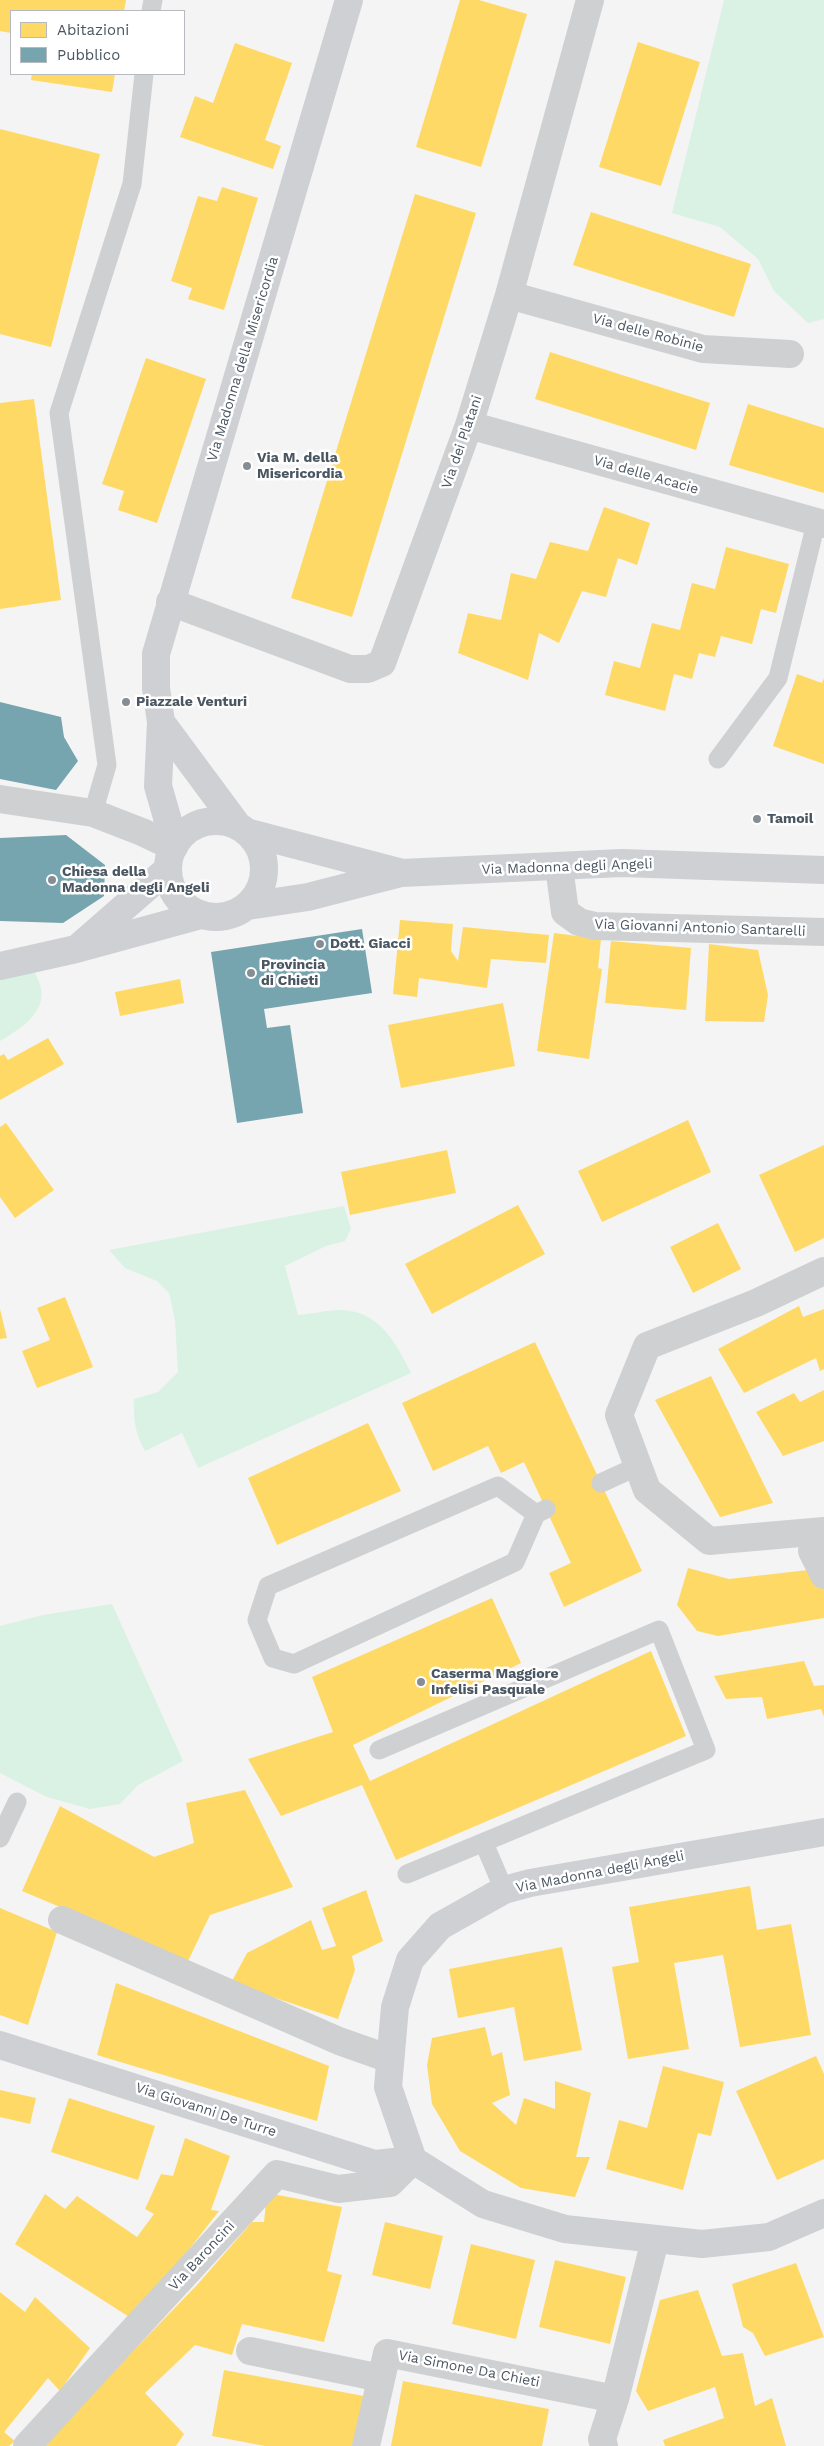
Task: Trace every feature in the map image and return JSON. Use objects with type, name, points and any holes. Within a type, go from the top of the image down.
[{"type":"main road","name":"Via Madonna della Misericordia","points":[[172,854],[158,786],[161,722],[156,688],[156,654],[349,0]]},
{"type":"main road","points":[[0,966],[76,949],[201,915],[222,917],[237,913],[248,906],[258,895],[262,885],[265,866],[257,843],[242,829],[161,722]]},
{"type":"main road","points":[[76,949],[172,854],[181,836],[199,824],[225,822],[242,829],[401,873]]},
{"type":"main road","points":[[172,854],[172,889],[180,901],[201,915]]},
{"type":"main road","name":"Via Madonna degli Angeli","points":[[401,873],[622,863],[824,870]]},
{"type":"main road","points":[[248,906],[308,897],[401,873]]},
{"type":"main road","name":"Via Madonna degli Angeli","points":[[413,2160],[388,2087],[395,2007],[410,1960],[440,1926],[504,1890],[530,1883],[824,1832]]},
{"type":"main road","name":"Via Giovanni De Turre","points":[[0,2045],[375,2164],[413,2160]]},
{"type":"main road","points":[[413,2160],[483,2204],[565,2229],[702,2244],[769,2237],[824,2213]]},
{"type":"street","name":"Via dei Platani","points":[[170,602],[350,669],[368,669],[382,663],[469,425],[509,295],[590,0]]},
{"type":"street","name":"Via delle Robinie","points":[[509,295],[703,349],[790,354]]},
{"type":"street","name":"Via delle Acacie","points":[[469,425],[820,523]]},
{"type":"street","points":[[0,799],[94,813],[142,832],[172,854]]},
{"type":"street","name":"Via Giovanni Antonio Santarelli","points":[[559,866],[565,912],[579,922],[595,926],[824,932]]},
{"type":"street","points":[[821,1532],[709,1542],[647,1490],[619,1415],[647,1346],[756,1304],[824,1272]]},
{"type":"street","points":[[821,1532],[812,1551],[824,1575]]},
{"type":"street","points":[[62,1920],[339,2041],[390,2059]]},
{"type":"street","name":"Via Baroncini","points":[[27,2446],[277,2174],[338,2189],[390,2183],[413,2160]]},
{"type":"street","points":[[604,2446],[602,2439],[615,2398],[655,2240]]},
{"type":"street","points":[[250,2351],[381,2378]]},
{"type":"street","name":"Via Simone Da Chieti","points":[[366,2446],[387,2353],[615,2398]]},
{"type":"lane","points":[[94,813],[108,765],[59,413],[132,184],[144,75]]},
{"type":"lane","points":[[718,759],[778,678],[820,523]]},
{"type":"lane","points":[[601,1483],[638,1466]]},
{"type":"lane","points":[[498,1486],[541,1512],[515,1562],[294,1664],[273,1658],[257,1620],[268,1586],[498,1486]]},
{"type":"lane","points":[[379,1750],[659,1630],[706,1750],[406,1874]]},
{"type":"lane","points":[[0,1838],[17,1802]]},
{"type":"lane","points":[[484,1843],[504,1890]]},
{"type":"green space","points":[[724,0],[824,0],[824,319],[808,323],[774,291],[758,259],[720,227],[672,213]]},
{"type":"green space","points":[[32,966],[41,988],[39,1006],[29,1020],[15,1032],[0,1041],[0,973]]},
{"type":"green space","points":[[344,1206],[351,1229],[345,1241],[326,1246],[285,1266],[298,1315],[340,1310],[354,1311],[365,1316],[376,1322],[384,1330],[399,1350],[411,1373],[198,1468],[182,1433],[145,1451],[135,1426],[134,1399],[158,1392],[178,1372],[175,1320],[169,1293],[157,1281],[125,1268],[109,1250]]},
{"type":"green space","points":[[112,1604],[183,1761],[138,1785],[120,1804],[90,1809],[47,1797],[0,1773],[0,1626],[43,1615]]},
{"type":"building: Abitazioni","points":[[0,0],[126,0],[124,10],[10,10],[10,33],[0,31]]},
{"type":"building: Abitazioni","points":[[460,0],[479,0],[527,14],[481,167],[416,147]]},
{"type":"building: Abitazioni","points":[[638,42],[700,62],[661,186],[599,167]]},
{"type":"building: Abitazioni","points":[[235,43],[292,63],[265,140],[281,146],[273,169],[180,137],[195,96],[213,103]]},
{"type":"building: Abitazioni","points":[[32,75],[115,75],[112,92],[31,80]]},
{"type":"building: Abitazioni","points":[[0,129],[100,154],[51,347],[0,334]]},
{"type":"building: Abitazioni","points":[[222,187],[258,198],[224,310],[188,299],[192,288],[171,281],[198,196],[217,201]]},
{"type":"building: Abitazioni","points":[[415,194],[476,213],[352,617],[291,598]]},
{"type":"building: Abitazioni","points":[[591,212],[751,264],[734,317],[573,265]]},
{"type":"building: Abitazioni","points":[[550,352],[710,403],[696,450],[535,399]]},
{"type":"building: Abitazioni","points":[[146,358],[206,379],[157,523],[118,510],[124,491],[102,484]]},
{"type":"building: Abitazioni","points":[[34,399],[61,600],[0,609],[0,403]]},
{"type":"building: Abitazioni","points":[[748,404],[824,428],[824,493],[729,465]]},
{"type":"building: Abitazioni","points":[[604,507],[650,523],[637,565],[618,558],[606,597],[582,591],[559,643],[539,633],[528,680],[458,653],[468,613],[501,620],[511,573],[536,579],[550,542],[588,551]]},
{"type":"building: Abitazioni","points":[[726,547],[789,564],[776,613],[761,609],[752,644],[721,636],[715,657],[699,653],[692,679],[674,674],[665,711],[605,695],[614,661],[640,668],[652,623],[680,630],[692,583],[715,589]]},
{"type":"building: Abitazioni","points":[[797,674],[822,683],[824,678],[824,764],[773,746]]},
{"type":"building: Abitazioni","points":[[400,920],[453,924],[451,951],[458,961],[463,927],[549,935],[546,963],[491,959],[487,988],[419,978],[417,997],[393,994]]},
{"type":"building: Abitazioni","points":[[554,933],[601,939],[598,968],[602,969],[589,1059],[537,1051]]},
{"type":"building: Abitazioni","points":[[611,941],[691,948],[686,1010],[605,1003]]},
{"type":"building: Abitazioni","points":[[709,944],[758,950],[768,995],[764,1022],[705,1021]]},
{"type":"building: Abitazioni","points":[[180,979],[184,1003],[120,1016],[115,992]]},
{"type":"building: Abitazioni","points":[[503,1003],[515,1066],[401,1088],[388,1025]]},
{"type":"building: Abitazioni","points":[[48,1038],[64,1064],[0,1100],[0,1056],[4,1054],[8,1060]]},
{"type":"building: Abitazioni","points":[[688,1120],[711,1172],[602,1222],[578,1171]]},
{"type":"building: Abitazioni","points":[[6,1123],[54,1190],[15,1218],[0,1197],[0,1127]]},
{"type":"building: Abitazioni","points":[[824,1145],[824,1238],[795,1252],[759,1175]]},
{"type":"building: Abitazioni","points":[[447,1150],[456,1193],[350,1215],[341,1172]]},
{"type":"building: Abitazioni","points":[[518,1205],[545,1254],[432,1314],[405,1264]]},
{"type":"building: Abitazioni","points":[[718,1223],[741,1269],[693,1293],[670,1247]]},
{"type":"building: Abitazioni","points":[[65,1297],[93,1367],[37,1388],[22,1351],[50,1340],[37,1308]]},
{"type":"building: Abitazioni","points":[[799,1306],[803,1317],[824,1309],[824,1369],[820,1371],[816,1358],[744,1393],[718,1349]]},
{"type":"building: Abitazioni","points":[[0,1309],[7,1338],[0,1339]]},
{"type":"building: Abitazioni","points":[[535,1342],[642,1571],[564,1607],[549,1573],[571,1563],[524,1462],[501,1473],[488,1446],[433,1471],[402,1403]]},
{"type":"building: Abitazioni","points":[[711,1376],[773,1503],[720,1517],[655,1400]]},
{"type":"building: Abitazioni","points":[[824,1390],[824,1441],[783,1456],[756,1412],[794,1393],[800,1402]]},
{"type":"building: Abitazioni","points":[[368,1423],[401,1491],[277,1545],[248,1478]]},
{"type":"building: Abitazioni","points":[[688,1568],[729,1579],[817,1569],[824,1585],[824,1618],[718,1636],[697,1631],[677,1605]]},
{"type":"building: Abitazioni","points":[[492,1598],[521,1663],[353,1745],[370,1781],[651,1651],[686,1736],[396,1860],[362,1785],[281,1816],[248,1759],[333,1732],[312,1677]]},
{"type":"building: Abitazioni","points":[[804,1661],[814,1686],[824,1685],[824,1717],[821,1709],[767,1719],[762,1697],[726,1699],[714,1676]]},
{"type":"building: Abitazioni","points":[[245,1790],[293,1887],[210,1915],[188,1961],[22,1891],[60,1806],[154,1857],[194,1843],[186,1803]]},
{"type":"building: Abitazioni","points":[[750,1886],[757,1930],[791,1924],[811,2035],[740,2047],[723,1955],[674,1963],[689,2049],[628,2059],[612,1967],[639,1962],[629,1907]]},
{"type":"building: Abitazioni","points":[[366,1890],[383,1941],[352,1956],[355,1970],[338,2019],[231,1983],[247,1953],[311,1920],[322,1950],[336,1946],[322,1908]]},
{"type":"building: Abitazioni","points":[[0,1908],[57,1932],[28,2025],[0,2015]]},
{"type":"building: Abitazioni","points":[[562,1947],[582,2050],[524,2061],[514,2007],[458,2018],[449,1969]]},
{"type":"building: Abitazioni","points":[[116,1983],[329,2066],[317,2121],[97,2055]]},
{"type":"building: Abitazioni","points":[[485,2027],[492,2056],[502,2052],[510,2095],[492,2103],[516,2125],[524,2098],[555,2109],[555,2081],[591,2093],[576,2157],[590,2157],[575,2197],[521,2188],[460,2151],[432,2104],[427,2065],[432,2038]]},
{"type":"building: Abitazioni","points":[[816,2056],[824,2074],[824,2159],[777,2180],[736,2091]]},
{"type":"building: Abitazioni","points":[[663,2066],[724,2082],[711,2136],[698,2133],[683,2190],[606,2169],[619,2120],[647,2128]]},
{"type":"building: Abitazioni","points":[[0,2090],[36,2098],[30,2124],[0,2117]]},
{"type":"building: Abitazioni","points":[[69,2098],[155,2126],[138,2180],[51,2152]]},
{"type":"building: Abitazioni","points":[[185,2138],[230,2156],[211,2210],[219,2211],[134,2320],[15,2244],[45,2194],[65,2209],[77,2196],[137,2237],[154,2214],[145,2209],[161,2174],[173,2176]]},
{"type":"building: Abitazioni","points":[[267,2193],[342,2207],[327,2271],[342,2275],[324,2342],[242,2324],[232,2355],[195,2345],[145,2393],[184,2434],[176,2446],[41,2446],[197,2285],[252,2222],[264,2222]]},
{"type":"building: Abitazioni","points":[[385,2222],[443,2236],[430,2289],[372,2275]]},
{"type":"building: Abitazioni","points":[[471,2244],[535,2260],[516,2339],[452,2324]]},
{"type":"building: Abitazioni","points":[[555,2260],[626,2277],[610,2344],[539,2327]]},
{"type":"building: Abitazioni","points":[[796,2263],[824,2337],[765,2356],[753,2333],[743,2327],[732,2284]]},
{"type":"building: Abitazioni","points":[[698,2290],[722,2356],[743,2353],[755,2406],[772,2398],[786,2446],[665,2446],[663,2440],[724,2418],[715,2387],[648,2411],[636,2391],[660,2300]]},
{"type":"building: Abitazioni","points":[[0,2292],[25,2312],[35,2297],[90,2348],[60,2391],[48,2378],[4,2432],[15,2441],[9,2446],[0,2446]]},
{"type":"building: Abitazioni","points":[[224,2370],[369,2397],[359,2446],[265,2446],[212,2436]]},
{"type":"building: Abitazioni","points":[[403,2381],[549,2409],[542,2446],[391,2446]]},
{"type":"building: Pubblico","points":[[0,702],[61,717],[64,737],[78,761],[56,790],[0,779]]},
{"type":"building: Pubblico","name":"Chiesa della Madonna degli Angeli","points":[[66,835],[105,865],[104,896],[63,923],[0,921],[0,838]]},
{"type":"building: Pubblico","points":[[362,929],[372,993],[264,1009],[267,1028],[290,1025],[303,1113],[237,1123],[211,952]]},
{"type":"place","name":"Via M. della Misericordia","points":[[247,466]]},
{"type":"place","name":"Piazzale Venturi","points":[[126,702]]},
{"type":"place","name":"Tamoil","points":[[757,819]]},
{"type":"place","name":"Chiesa della Madonna degli Angeli","points":[[52,880]]},
{"type":"place","name":"Dott. Giacci","points":[[320,944]]},
{"type":"place","name":"Provincia di Chieti","points":[[251,973]]},
{"type":"place","name":"Caserma Maggiore Infelisi Pasquale","points":[[421,1682]]}]
